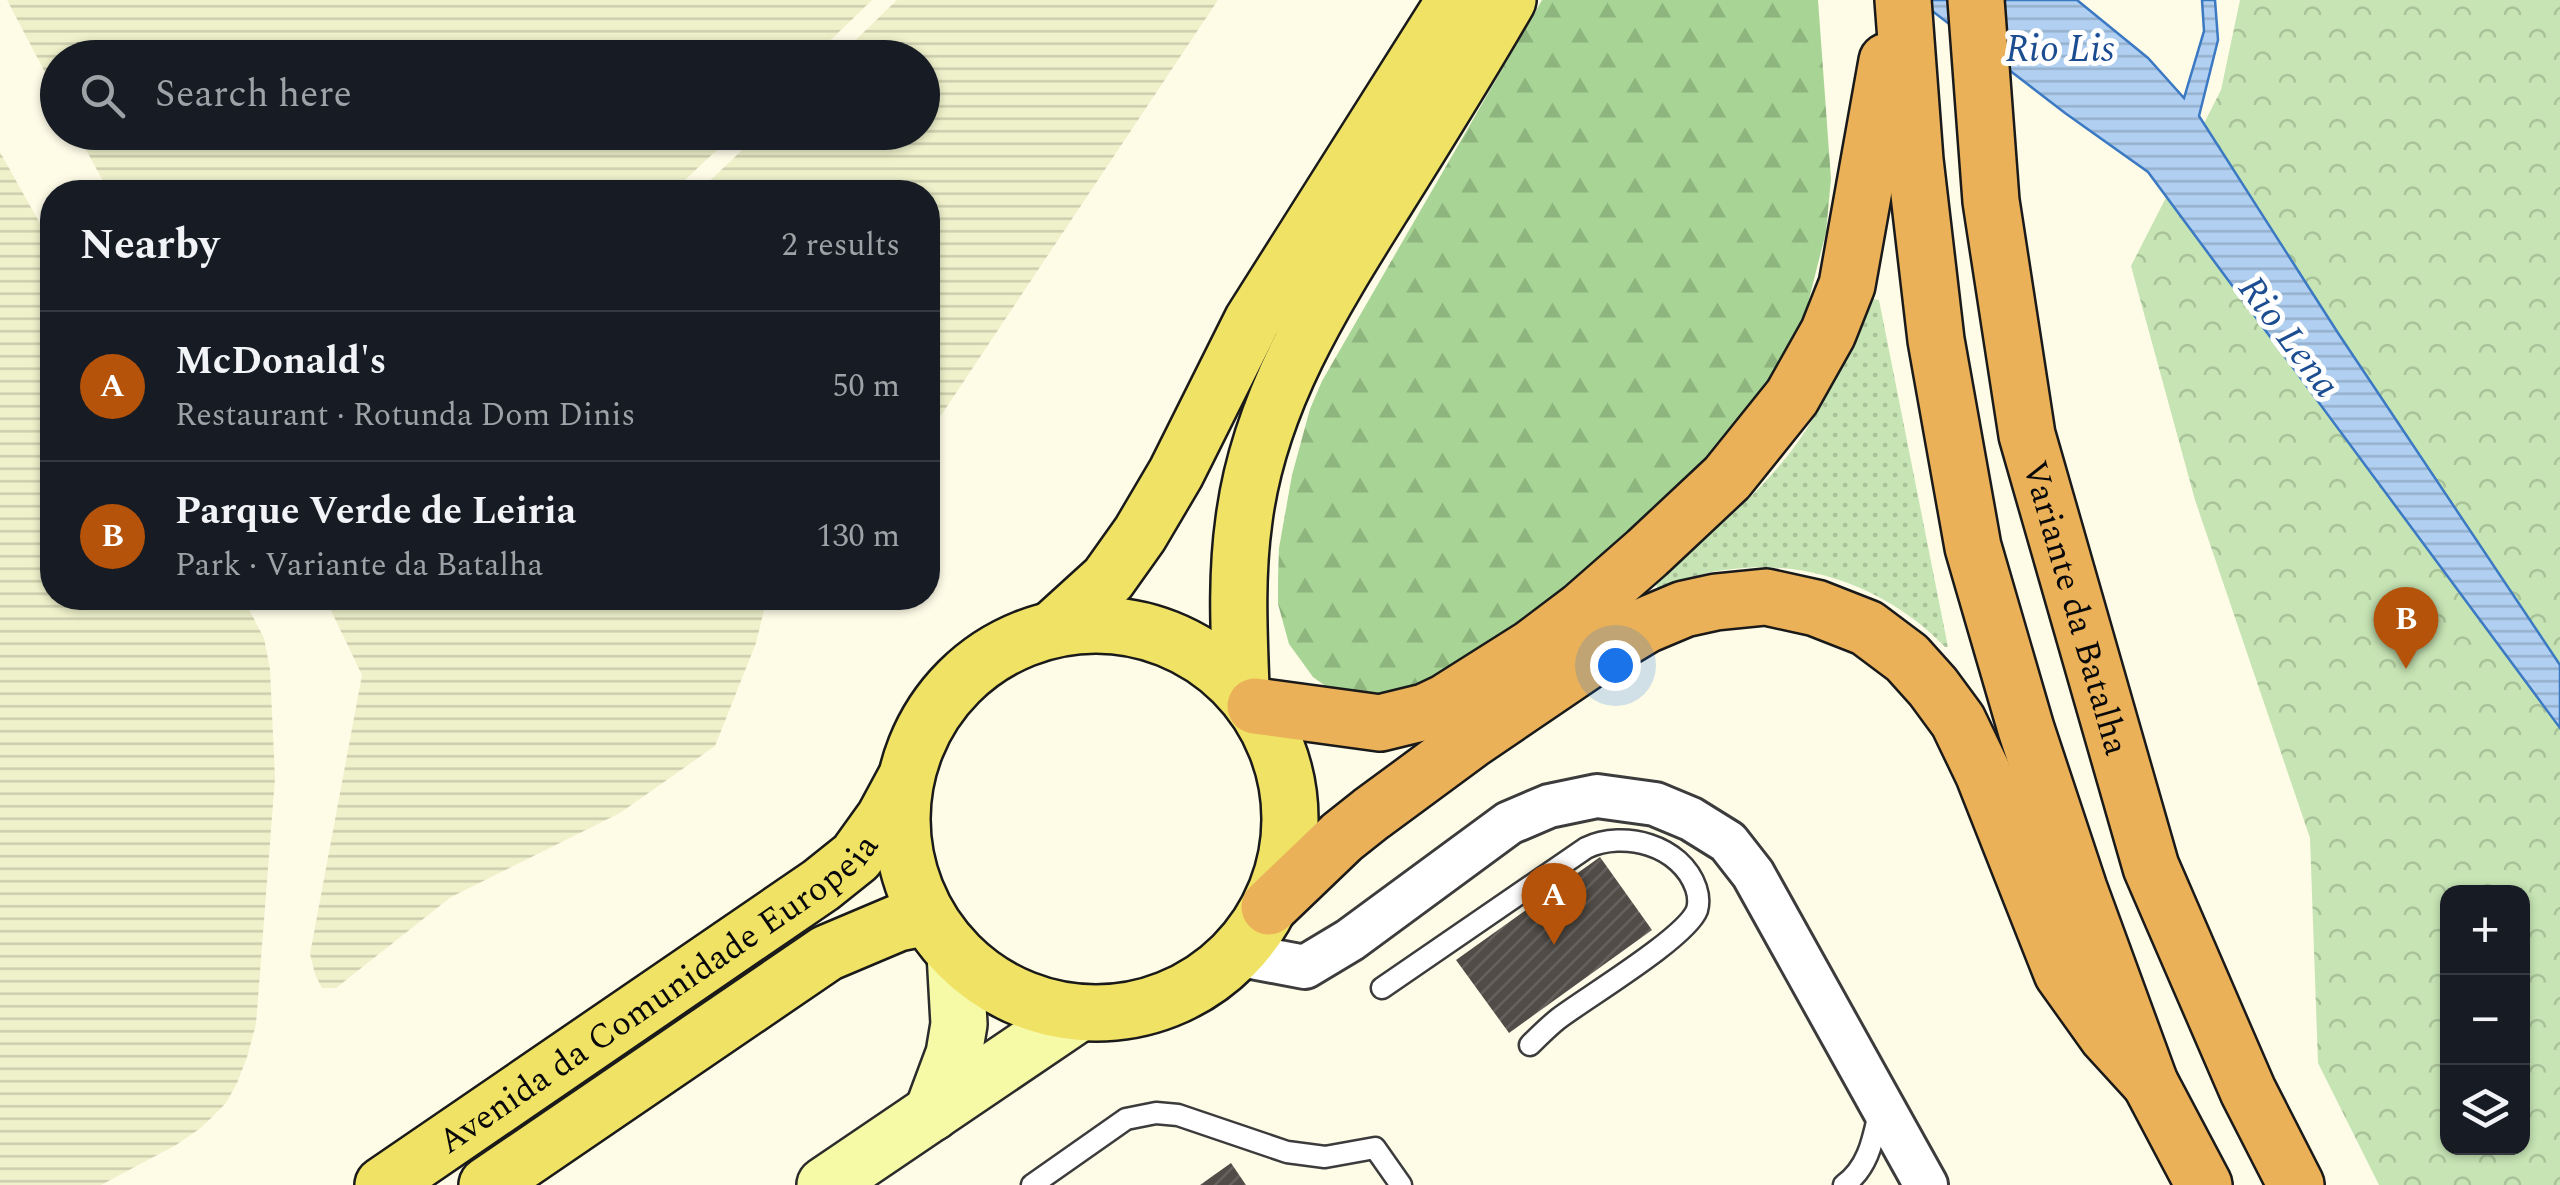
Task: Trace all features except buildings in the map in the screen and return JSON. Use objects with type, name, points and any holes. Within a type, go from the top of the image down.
[{"type":"highway","points":[[1900,0],[1895,148],[1936,340],[1973,547],[2026,729],[2079,889],[2150,1083],[2204,1185]]},
{"type":"highway","name":"Variante da Batalha","points":[[1976,0],[1991,201],[2026,435],[2151,868],[2248,1091],[2296,1185]]},
{"type":"highway","points":[[1248,697],[1380,723],[1425,712],[1533,646],[1582,610],[1727,478],[1792,397],[1828,333],[1895,148]]},
{"type":"highway","points":[[1269,908],[1371,814],[1601,652],[1646,625],[1684,609],[1766,597],[1816,608],[1867,628],[1907,658],[1933,687],[1958,721],[1983,773],[2062,973],[2107,1036],[2150,1083]]},
{"type":"main road","points":[[1053,629],[1108,579],[1140,534],[1176,472],[1252,321],[1455,0]]},
{"type":"main road","points":[[1248,697],[1238,594],[1244,520],[1269,416],[1290,364],[1339,275],[1508,0]]},
{"type":"main road","points":[[932,1113],[954,1054],[959,1024],[941,935],[908,873],[901,826],[906,778],[924,727],[957,682],[1001,649],[1053,629],[1104,624],[1156,633],[1202,655],[1248,697],[1280,753],[1291,804],[1287,858],[1269,908],[1236,954],[1190,989],[1137,1010],[1079,1013],[1034,1004],[991,983],[941,935]]},
{"type":"main road","name":"Avenida da Comunidade Europeia","points":[[383,1185],[821,885],[856,857],[906,778]]},
{"type":"main road","name":"Avenida da Comunidade Europeia","points":[[487,1185],[827,952],[898,923],[941,935]]},
{"type":"main road","points":[[825,1185],[1079,1013]]},
{"type":"street","points":[[1236,954],[1305,967],[1350,940],[1509,823],[1549,806],[1597,796],[1655,804],[1691,819],[1728,842],[1753,874],[1926,1185]]},
{"type":"lane","points":[[1382,988],[1570,858],[1603,840],[1656,847],[1676,860],[1691,875],[1698,894],[1696,910],[1676,936],[1554,1022],[1530,1045]]},
{"type":"lane","points":[[1844,1185],[1871,1151],[1880,1106]]},
{"type":"lane","points":[[1032,1185],[1126,1119],[1156,1114],[1178,1115],[1287,1152],[1325,1157],[1375,1148],[1401,1185]]},
{"type":"green space","points":[[7,0],[872,0],[831,40],[40,40],[40,63]]},
{"type":"green space","points":[[897,0],[1218,0],[940,416],[940,180],[711,180],[742,150],[940,150],[940,40],[856,40]]},
{"type":"green space","points":[[1542,0],[1818,0],[1831,179],[1826,232],[1806,311],[1785,358],[1741,429],[1584,592],[1402,698],[1331,690],[1313,677],[1289,644],[1278,604],[1279,548],[1292,475],[1310,409],[1322,381]]},
{"type":"green space","points":[[2240,0],[2560,0],[2560,1185],[2379,1185],[2318,1063],[2310,838],[2195,500],[2131,266],[2221,90]]},
{"type":"green space","points":[[86,150],[717,150],[685,180],[102,180]]},
{"type":"green space","points":[[0,152],[40,224],[40,610],[249,610],[264,638],[270,669],[275,778],[256,1024],[247,1057],[226,1103],[176,1145],[101,1185],[0,1185]]},
{"type":"green space","points":[[1873,299],[1879,300],[1948,647],[1875,595],[1848,583],[1792,569],[1728,569],[1659,590],[1655,583],[1659,577],[1738,509],[1791,451],[1825,398]]},
{"type":"green space","points":[[331,610],[764,610],[756,643],[715,746],[620,813],[451,897],[336,988],[322,988],[310,954],[362,675]]},
{"type":"water","name":"Rio Lis","points":[[1918,0],[2077,0],[2148,58],[2184,98],[2204,31],[2202,0],[2215,0],[2218,40],[2199,116],[2338,333],[2560,665],[2560,728],[2148,172]]},
{"type":"place","name":"Parque Verde de Leiria","points":[[2406,669]]},
{"type":"place","name":"McDonald's","points":[[1554,945]]},
{"type":"water label","name":"Rio Lena","points":[[2290,336]]}]
